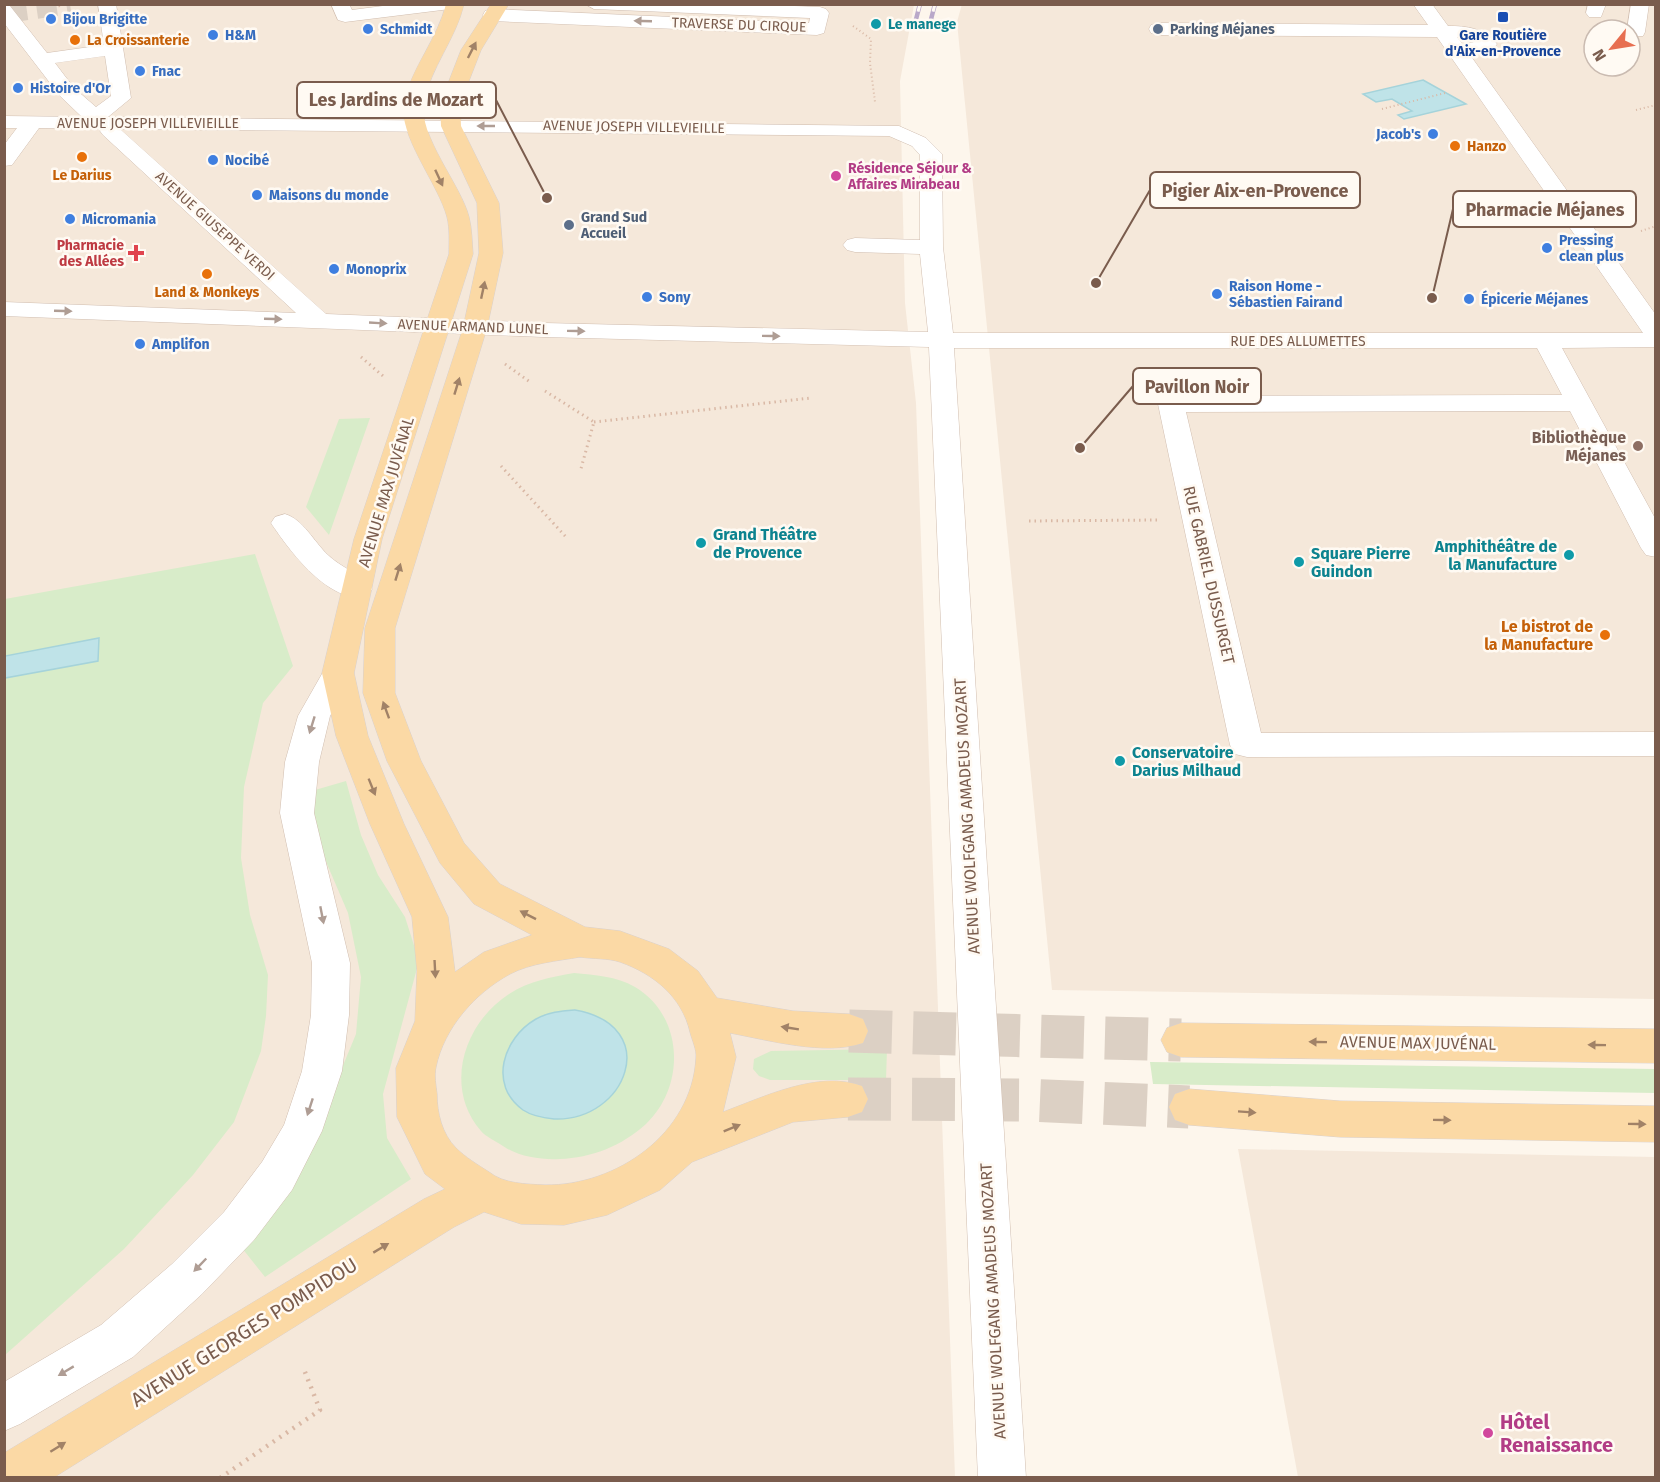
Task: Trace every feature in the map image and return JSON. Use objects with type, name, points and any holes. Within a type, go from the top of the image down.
[{"type":"main road","name":"AVENUE MAX JUVÉNAL","points":[[434,1021],[436,971],[430,917],[387,824],[352,736],[338,673],[368,539],[461,254],[458,217],[415,124],[414,103],[433,54],[452,17],[455,4]]},
{"type":"main road","points":[[496,10],[471,50],[450,104],[451,126],[488,203],[491,253],[475,328],[380,628],[380,693],[404,761],[452,853],[487,894],[580,942]]},
{"type":"main road","points":[[580,942],[620,946],[656,960],[685,982],[705,1012],[716,1057],[706,1105],[677,1149],[645,1176],[606,1195],[564,1205],[521,1204],[482,1192],[440,1161],[417,1117],[416,1068],[434,1021],[462,988],[497,963],[538,948],[580,942]]},
{"type":"main road","points":[[705,1012],[793,1028],[849,1031]]},
{"type":"main road","name":"AVENUE MAX JUVÉNAL","points":[[1181,1040],[1656,1046]]},
{"type":"main road","points":[[677,1149],[792,1104],[848,1099]]},
{"type":"main road","points":[[1189,1107],[1340,1119],[1656,1124]]},
{"type":"main road","name":"AVENUE GEORGES POMPIDOU","points":[[8,1478],[439,1213],[482,1192]]},
{"type":"street","points":[[342,10],[450,4]]},
{"type":"street","name":"TRAVERSE DU CIRQUE","points":[[496,10],[817,29],[820,13],[594,4]]},
{"type":"street","points":[[1422,4],[1656,333]]},
{"type":"street","points":[[1650,4],[1656,7]]},
{"type":"street","points":[[4,10],[67,92],[95,117],[121,98],[107,5]]},
{"type":"street","points":[[1158,29],[1441,31],[1474,34],[1487,44],[1484,47],[1458,53]]},
{"type":"street","points":[[42,59],[113,49]]},
{"type":"street","points":[[254,113],[343,113],[338,124]]},
{"type":"street","name":"AVENUE JOSEPH VILLEVIEILLE","points":[[4,122],[892,130],[919,142],[931,154]]},
{"type":"street","points":[[4,160],[33,122]]},
{"type":"street","points":[[669,148],[670,128]]},
{"type":"street","name":"AVENUE GIUSEPPE VERDI","points":[[110,131],[319,321]]},
{"type":"street","name":"AVENUE WOLFGANG AMADEUS MOZART","points":[[931,154],[931,247],[941,340],[1002,1478]]},
{"type":"street","points":[[855,245],[931,247]]},
{"type":"street","name":"AVENUE ARMAND LUNEL","points":[[4,309],[475,328],[941,340]]},
{"type":"street","name":"RUE DES ALLUMETTES","points":[[941,340],[1656,340]]},
{"type":"street","points":[[1546,341],[1656,548]]},
{"type":"street","name":"RUE GABRIEL DUSSURGET","points":[[1578,403],[1171,404],[1247,745],[1656,744]]},
{"type":"street","points":[[285,523],[308,554],[327,572],[340,582],[357,589]]},
{"type":"street","points":[[4,1408],[117,1341],[187,1279],[239,1226],[277,1176],[302,1131],[322,1071],[330,1015],[331,963],[320,903],[297,813],[302,762],[314,716],[338,673]]},
{"type":"path","points":[[849,23],[871,39],[870,63],[875,106]]},
{"type":"path","points":[[1382,109],[1448,92]]},
{"type":"path","points":[[1636,110],[1656,105]]},
{"type":"path","points":[[1641,231],[1656,226]]},
{"type":"path","points":[[506,364],[530,382]]},
{"type":"path","points":[[544,391],[594,422],[811,398]]},
{"type":"path","points":[[580,472],[594,422]]},
{"type":"path","points":[[501,466],[566,537]]},
{"type":"path","points":[[1029,521],[1146,520]]},
{"type":"path","points":[[220,1478],[320,1410],[303,1367]]},
{"type":"shaded area","points":[[962,4],[1655,5],[1655,999],[1052,990],[957,22]]},
{"type":"shaded area","points":[[5,5],[914,5],[900,81],[905,303],[916,403],[955,1477],[5,1478]]},
{"type":"shaded area","points":[[1238,1149],[1655,1157],[1655,1477],[1298,1477]]},
{"type":"green space","points":[[370,418],[329,535],[306,507],[339,419]]},
{"type":"green space","points":[[255,554],[293,666],[263,703],[244,787],[241,858],[250,915],[268,975],[261,1051],[234,1122],[193,1175],[124,1249],[5,1355],[5,599]]},
{"type":"green space","points":[[346,781],[361,835],[378,875],[405,917],[419,961],[383,1094],[387,1138],[411,1179],[265,1277],[242,1248],[323,1114],[356,1034],[361,977],[348,913],[327,864],[313,815],[315,790]]},
{"type":"green space","points":[[574,973],[620,980],[635,987],[651,1000],[663,1015],[671,1033],[674,1052],[673,1072],[668,1091],[659,1108],[646,1124],[627,1139],[606,1149],[583,1156],[560,1159],[523,1155],[509,1150],[486,1135],[469,1114],[463,1095],[461,1076],[464,1057],[470,1038],[480,1021],[493,1006],[509,994],[532,983]]},
{"type":"green space","points":[[887,1049],[886,1080],[770,1080],[759,1076],[753,1069],[754,1059],[771,1051]]},
{"type":"green space","points":[[1150,1062],[1655,1069],[1655,1093],[1153,1084]]},
{"type":"water","points":[[1423,80],[1466,104],[1404,119],[1398,115],[1412,111],[1392,99],[1376,102],[1363,94]]},
{"type":"water","points":[[99,638],[98,661],[5,678],[5,656]]},
{"type":"water","points":[[575,1010],[603,1019],[619,1034],[626,1052],[625,1072],[616,1090],[600,1105],[579,1116],[554,1119],[530,1114],[512,1100],[506,1088],[503,1075],[508,1050],[515,1038],[536,1019],[550,1013]]},
{"type":"tunnel","points":[[7,13],[70,4]]},
{"type":"tunnel","points":[[849,1031],[1181,1040]]},
{"type":"tunnel","points":[[848,1099],[1025,1100],[1189,1107]]},
{"type":"railway","points":[[914,27],[920,4]]},
{"type":"railway","points":[[929,27],[935,4]]},
{"type":"place","name":"Gare Routière d'Aix-en-Provence","points":[[1503,17]]},
{"type":"place","name":"Bijou Brigitte","points":[[51,19]]},
{"type":"place","name":"Le manege","points":[[876,24]]},
{"type":"place","name":"Schmidt","points":[[368,29]]},
{"type":"place","name":"Parking Méjanes","points":[[1158,29]]},
{"type":"place","name":"H&M","points":[[213,35]]},
{"type":"place","name":"La Croissanterie","points":[[75,40]]},
{"type":"place","name":"Fnac","points":[[140,71]]},
{"type":"place","name":"Histoire d'Or","points":[[18,88]]},
{"type":"place","name":"Jacob's","points":[[1433,134]]},
{"type":"place","name":"Hanzo","points":[[1455,146]]},
{"type":"place","name":"Le Darius","points":[[82,157]]},
{"type":"place","name":"Nocibé","points":[[213,160]]},
{"type":"place","name":"Résidence Séjour & Affaires Mirabeau","points":[[836,176]]},
{"type":"place","name":"Maisons du monde","points":[[257,195]]},
{"type":"place","name":"Les Jardins de Mozart","points":[[547,198]]},
{"type":"place","name":"Micromania","points":[[70,219]]},
{"type":"place","name":"Grand Sud Accueil","points":[[569,225]]},
{"type":"place","name":"Pressing clean plus","points":[[1547,248]]},
{"type":"place","name":"Pharmacie des Allées","points":[[136,253]]},
{"type":"place","name":"Monoprix","points":[[334,269]]},
{"type":"place","name":"Land & Monkeys","points":[[207,274]]},
{"type":"place","name":"Pigier Aix-en-Provence","points":[[1096,283]]},
{"type":"place","name":"Raison Home - Sébastien Fairand","points":[[1217,294]]},
{"type":"place","name":"Sony","points":[[647,297]]},
{"type":"place","name":"Pharmacie Méjanes","points":[[1432,298]]},
{"type":"place","name":"Épicerie Méjanes","points":[[1469,299]]},
{"type":"place","name":"Amplifon","points":[[140,344]]},
{"type":"place","name":"Bibliothèque Méjanes","points":[[1638,446]]},
{"type":"place","name":"Pavillon Noir","points":[[1080,448]]},
{"type":"place","name":"Grand Théâtre de Provence","points":[[701,543]]},
{"type":"place","name":"Amphithéâtre de la Manufacture","points":[[1569,555]]},
{"type":"place","name":"Square Pierre Guindon","points":[[1299,562]]},
{"type":"place","name":"Le bistrot de la Manufacture","points":[[1605,635]]},
{"type":"place","name":"Conservatoire Darius Milhaud","points":[[1120,761]]},
{"type":"place","name":"Hôtel Renaissance","points":[[1488,1433]]}]
